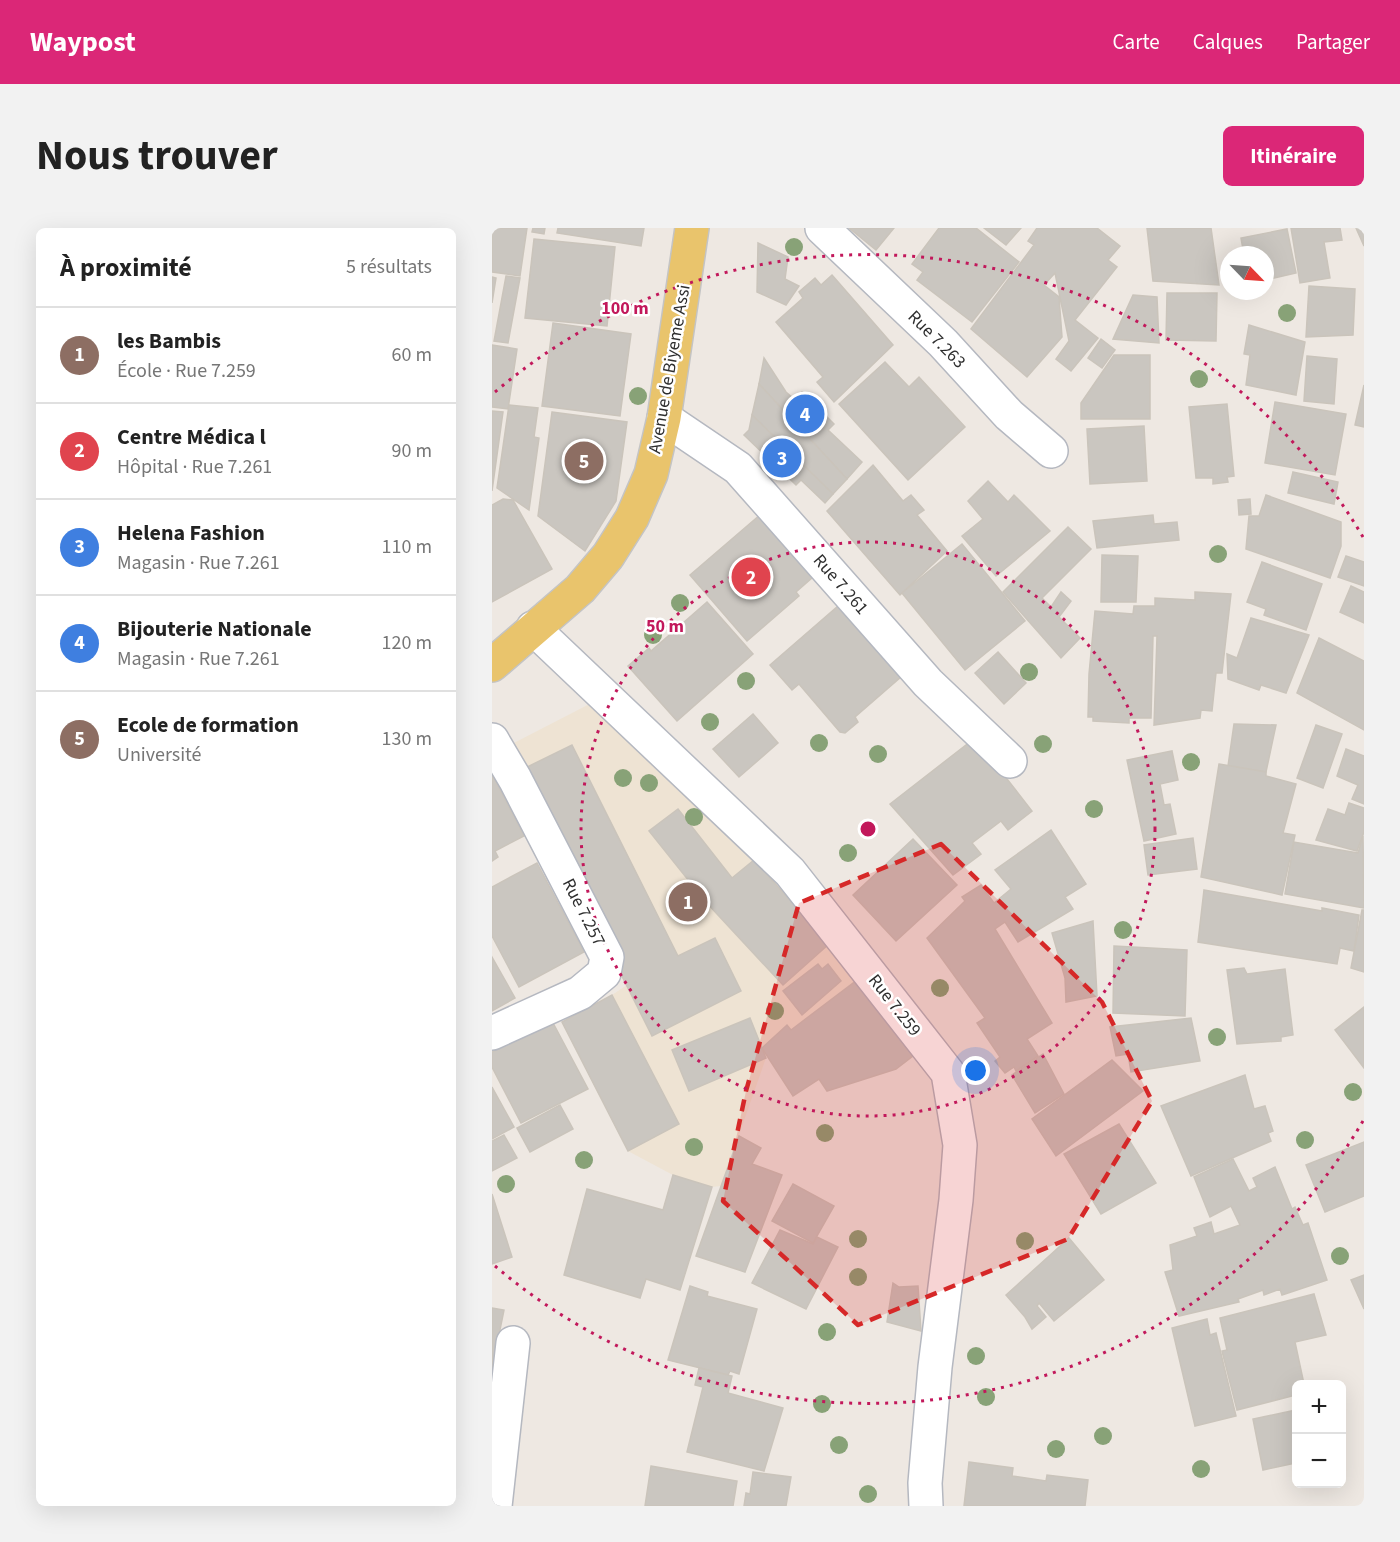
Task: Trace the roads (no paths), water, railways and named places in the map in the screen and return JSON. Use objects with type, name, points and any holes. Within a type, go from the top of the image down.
[{"type":"main road","name":"Avenue de Biyeme Assi","points":[[492,665],[580,589],[608,556],[632,518],[651,474],[664,418],[692,228]]},
{"type":"street","name":"Rue 7.263","points":[[822,228],[943,343],[1009,415],[1051,451]]},
{"type":"street","name":"Rue 7.261","points":[[664,418],[738,468],[928,683],[1010,761]]},
{"type":"street","name":"Rue 7.259","points":[[533,628],[790,872],[948,1073],[960,1145],[956,1200],[935,1367],[925,1483],[926,1506]]},
{"type":"street","name":"Rue 7.257","points":[[492,740],[515,779],[607,957],[604,973],[580,993],[492,1033]]},
{"type":"street","points":[[495,1506],[513,1343]]},
{"type":"place","name":"Bijouterie Nationale","points":[[805,414]]},
{"type":"place","name":"Helena Fashion","points":[[782,458]]},
{"type":"place","name":"Ecole de formation","points":[[584,461]]},
{"type":"place","name":"Centre Médica l","points":[[751,577]]},
{"type":"place","name":"les Bambis","points":[[688,902]]}]
